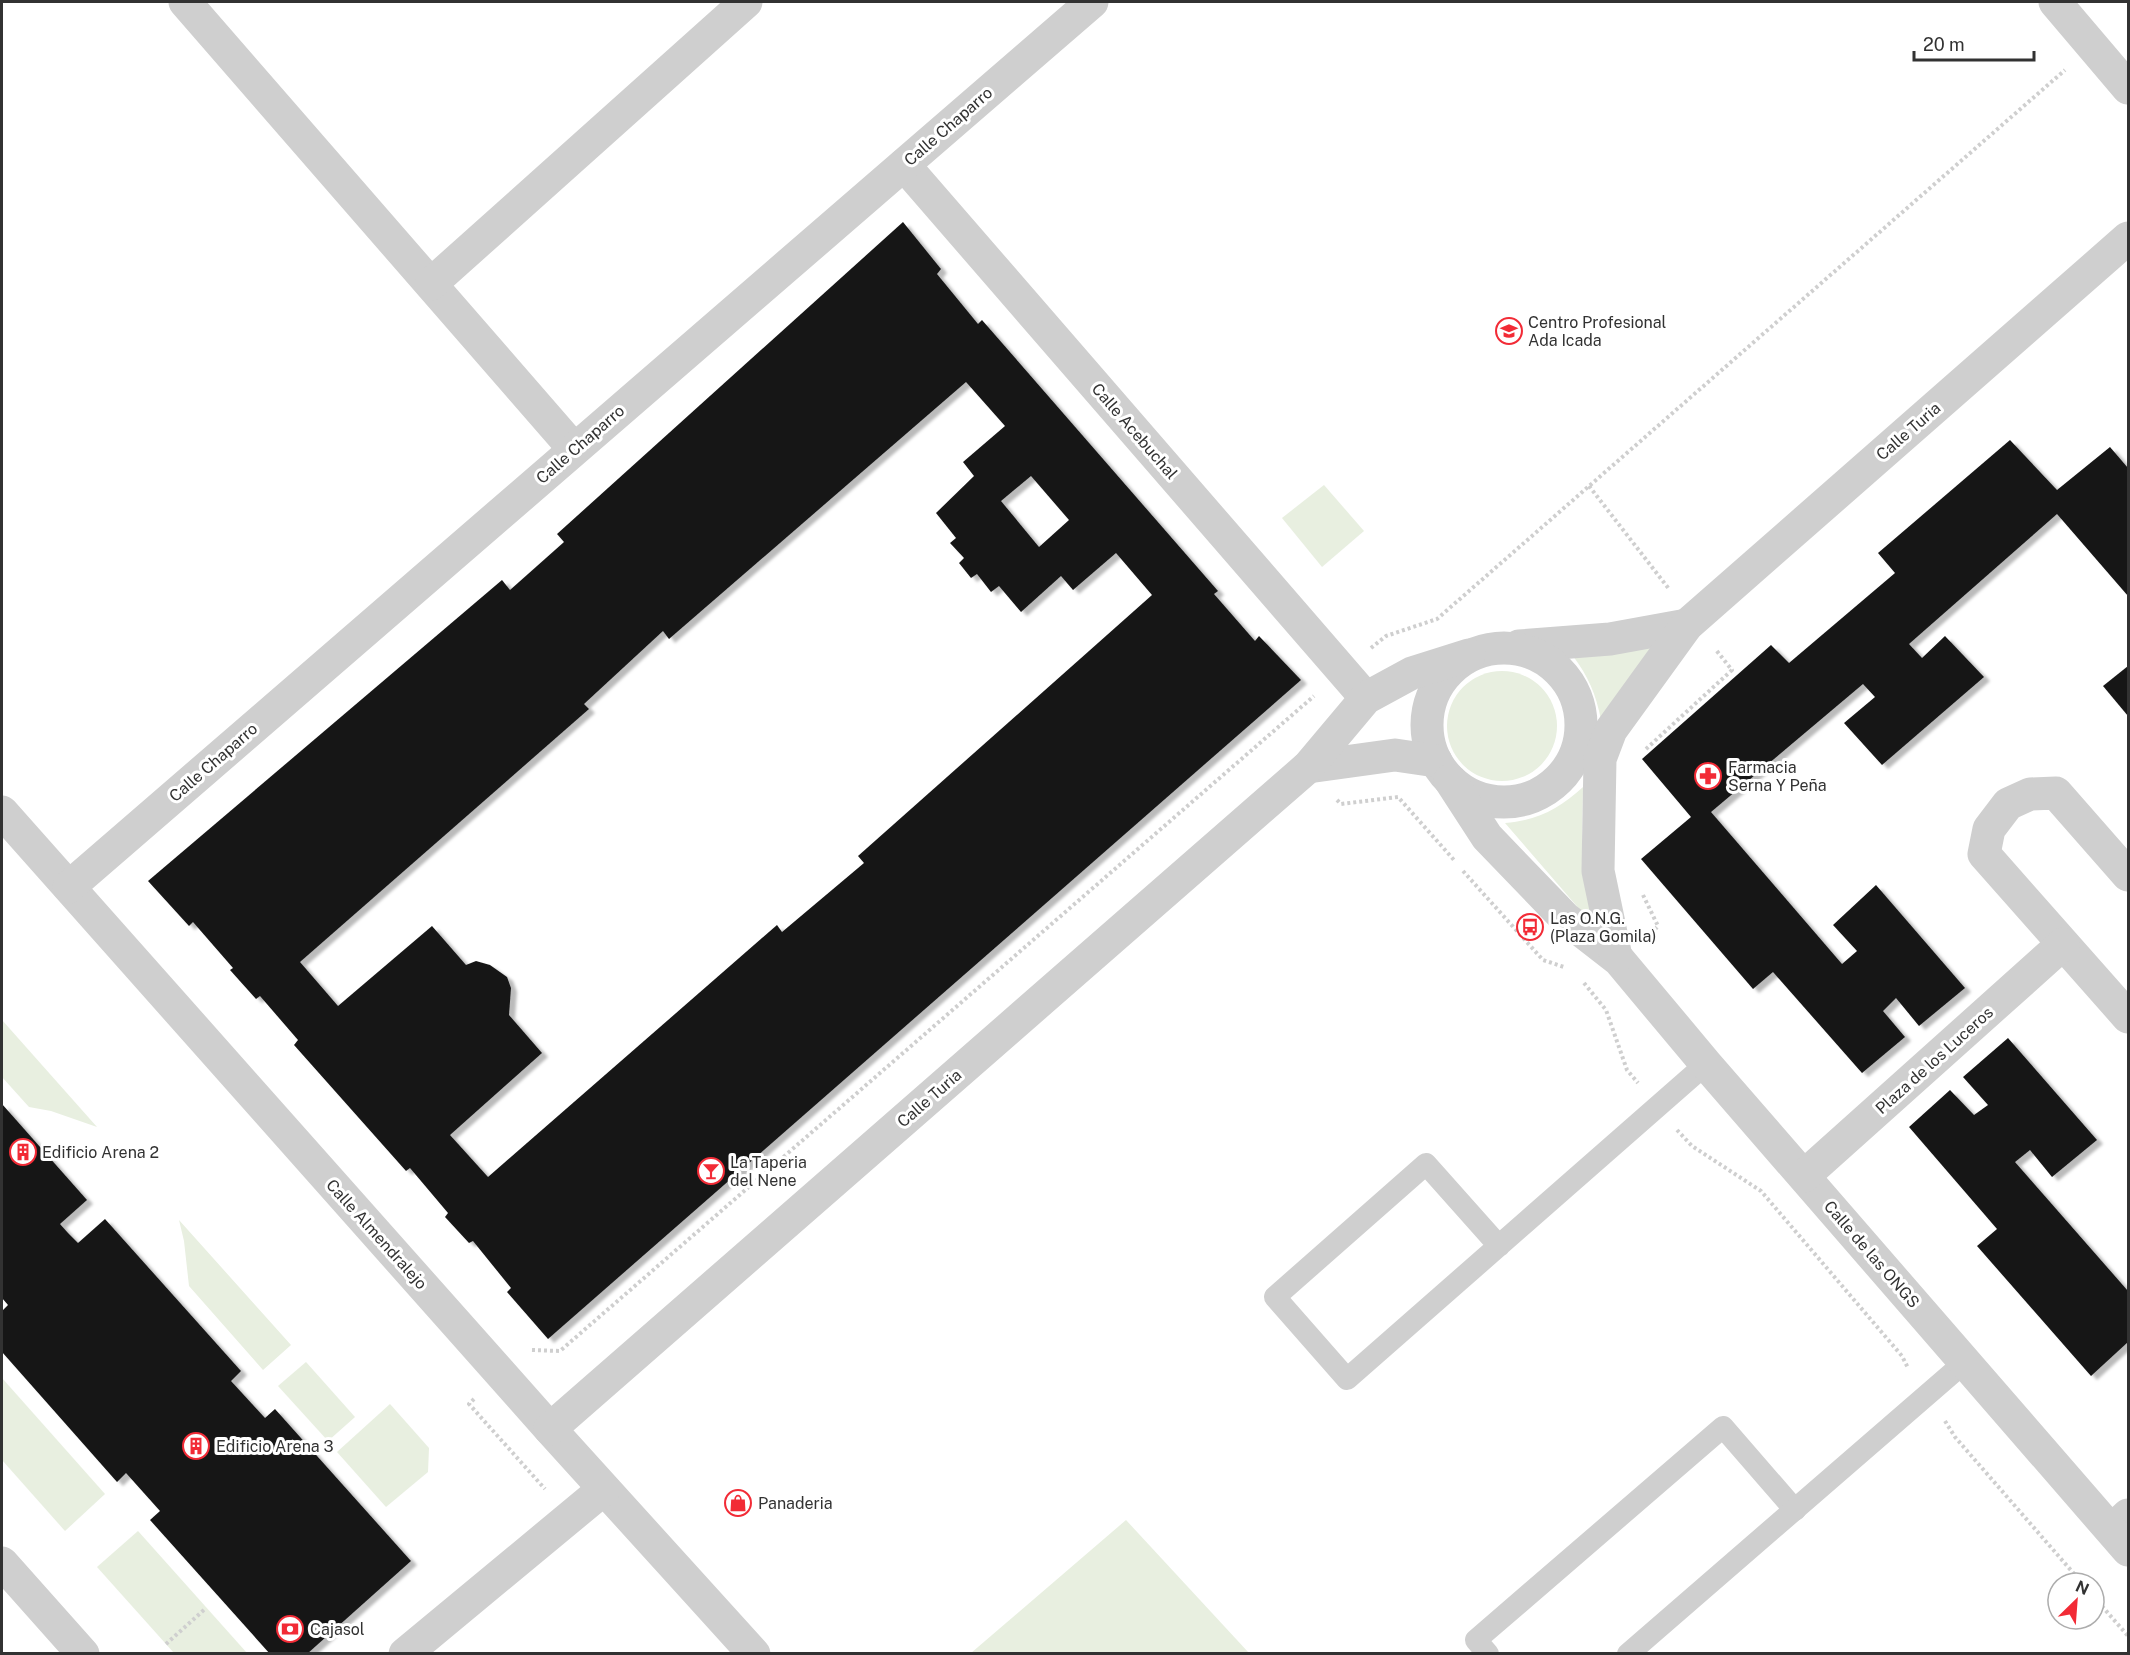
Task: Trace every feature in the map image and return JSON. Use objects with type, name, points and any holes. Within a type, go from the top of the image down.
[{"type":"street","points":[[185,2],[574,449]]},
{"type":"street","points":[[430,284],[746,2]]},
{"type":"street","name":"Calle Chaparro","points":[[69,886],[1092,2]]},
{"type":"street","points":[[2055,2],[2128,88]]},
{"type":"street","name":"Calle Acebuchal","points":[[904,165],[1366,698]]},
{"type":"street","name":"Calle Turia","points":[[1599,769],[1611,730],[1687,625],[2128,238]]},
{"type":"street","name":"Calle Turia","points":[[550,1429],[1308,767],[1366,698],[1412,674],[1481,652],[1610,639],[1687,625]]},
{"type":"street","points":[[1563,775],[1599,769],[1582,727],[1573,691],[1561,672],[1550,662],[1523,650],[1481,652],[1447,671],[1439,682],[1428,707],[1427,735],[1430,748],[1443,770],[1462,790],[1492,801],[1524,800],[1552,786],[1563,775],[1576,752],[1582,727]]},
{"type":"street","points":[[1308,767],[1395,755],[1443,770]]},
{"type":"street","name":"Calle de las ONGS","points":[[1599,769],[1598,871],[1616,957]]},
{"type":"street","name":"Calle de las ONGS","points":[[1443,770],[1487,837],[1565,918],[1616,957],[1965,1362],[2123,1532]]},
{"type":"street","points":[[2128,875],[2056,793],[2030,794],[2008,804],[1989,829],[1984,854],[2128,1017]]},
{"type":"street","name":"Calle Almendralejo","points":[[2,812],[550,1429],[754,1653]]},
{"type":"street","name":"Plaza de los Luceros","points":[[1804,1176],[2063,944]]},
{"type":"street","points":[[405,1653],[604,1488]]},
{"type":"street","points":[[2,1563],[83,1653]]},
{"type":"lane","points":[[1499,1246],[1426,1164],[1275,1297],[1347,1379],[1499,1246],[1706,1064]]},
{"type":"lane","points":[[1628,1653],[1965,1362]]},
{"type":"lane","points":[[1488,1653],[1476,1640],[1723,1426],[1795,1510]]},
{"type":"path","points":[[1589,486],[1670,590]]},
{"type":"path","points":[[1640,754],[1732,670],[1714,648]]},
{"type":"path","points":[[1341,804],[1398,797],[1543,960],[1566,968]]},
{"type":"path","points":[[1639,887],[1658,926],[1645,940]]},
{"type":"path","points":[[1584,982],[1606,1010],[1627,1070],[1634,1079]]},
{"type":"path","points":[[1679,1132],[1692,1146],[1761,1191],[1902,1356],[1909,1371]]},
{"type":"path","points":[[469,1404],[549,1493]]},
{"type":"path","points":[[1940,1413],[1955,1437],[2072,1571]]},
{"type":"path","points":[[166,1644],[206,1608]]},
{"type":"path","points":[[2106,1611],[2128,1636]]},
{"type":"green space","points":[[1324,485],[1364,531],[1322,567],[1282,518]]},
{"type":"green space","points":[[1658,640],[1601,720],[1591,686],[1573,656],[1617,653]]},
{"type":"green space","points":[[1502,671],[1523,676],[1541,687],[1552,705],[1557,726],[1552,747],[1541,765],[1523,776],[1502,781],[1481,776],[1463,765],[1452,747],[1447,726],[1452,705],[1463,687],[1481,676]]},
{"type":"green space","points":[[1583,787],[1582,841],[1606,940],[1505,823],[1517,822],[1547,812],[1566,801]]},
{"type":"green space","points":[[2,1020],[97,1127],[51,1111],[29,1107],[2,1077]]},
{"type":"green space","points":[[179,1220],[291,1345],[263,1370],[189,1286]]},
{"type":"green space","points":[[306,1362],[355,1417],[328,1441],[278,1386]]},
{"type":"green space","points":[[2,1378],[105,1494],[65,1531],[2,1460]]},
{"type":"green space","points":[[390,1404],[429,1448],[428,1472],[386,1507],[337,1452]]},
{"type":"green space","points":[[1126,1520],[1249,1653],[971,1653]]},
{"type":"green space","points":[[138,1531],[247,1653],[174,1653],[97,1567]]},
{"type":"building","points":[[903,222],[941,269],[937,274],[978,324],[982,320],[1218,591],[1214,594],[1255,641],[1259,636],[1301,680],[548,1339],[507,1292],[511,1288],[473,1241],[469,1243],[445,1217],[448,1213],[410,1168],[406,1171],[294,1045],[298,1040],[260,996],[256,999],[230,970],[233,968],[193,922],[189,926],[148,881],[502,580],[510,590],[564,542],[557,534]],"holes":[[[966,382],[1005,426],[963,462],[974,476],[936,513],[956,538],[950,543],[964,558],[959,563],[971,578],[977,574],[991,592],[999,586],[1021,612],[1061,576],[1073,590],[1116,553],[1152,595],[858,856],[864,863],[782,932],[777,925],[488,1177],[450,1135],[542,1053],[509,1015],[511,988],[507,977],[490,965],[476,961],[466,965],[432,926],[338,1006],[300,962],[589,709],[584,704],[663,631],[669,639]],[[1031,476],[1069,520],[1039,547],[1001,501]]]},
{"type":"building","points":[[2010,440],[2057,490],[2110,447],[2128,468],[2128,596],[2057,514],[1909,644],[1922,658],[1945,636],[1984,677],[1882,765],[1844,723],[1875,697],[1863,684],[1711,812],[1842,964],[1857,951],[1833,925],[1876,885],[1965,988],[1919,1026],[1896,998],[1883,1011],[1905,1037],[1862,1073],[1773,972],[1753,989],[1641,859],[1691,817],[1642,759],[1771,645],[1789,663],[1895,573],[1878,553]]},
{"type":"building","points":[[2128,666],[2128,716],[2103,686]]},
{"type":"building","points":[[2008,1038],[2097,1140],[2052,1177],[2030,1150],[2015,1162],[2128,1291],[2128,1342],[2091,1376],[1977,1246],[1997,1229],[1909,1127],[1950,1090],[1974,1115],[1988,1105],[1963,1077]]},
{"type":"building","name":"Edificio Arena 3","points":[[2,1104],[87,1200],[60,1224],[68,1233],[78,1243],[105,1219],[241,1371],[231,1381],[265,1418],[275,1409],[411,1561],[307,1654],[270,1654],[150,1520],[160,1511],[126,1473],[117,1482],[2,1352],[2,1311],[8,1305],[2,1298]]},
{"type":"place","name":"Centro Profesional Ada Icada","points":[[1509,331]]},
{"type":"place","name":"Farmacia Serna Y Peña","points":[[1708,776]]},
{"type":"place","name":"Las O.N.G. (Plaza Gomila)","points":[[1530,927]]},
{"type":"place","name":"Edificio Arena 2","points":[[23,1152]]},
{"type":"place","name":"La Taperia del Nene","points":[[711,1171]]},
{"type":"place","name":"Edificio Arena 3","points":[[196,1446]]},
{"type":"place","name":"Panaderia","points":[[738,1503]]},
{"type":"place","name":"Cajasol","points":[[290,1629]]}]
